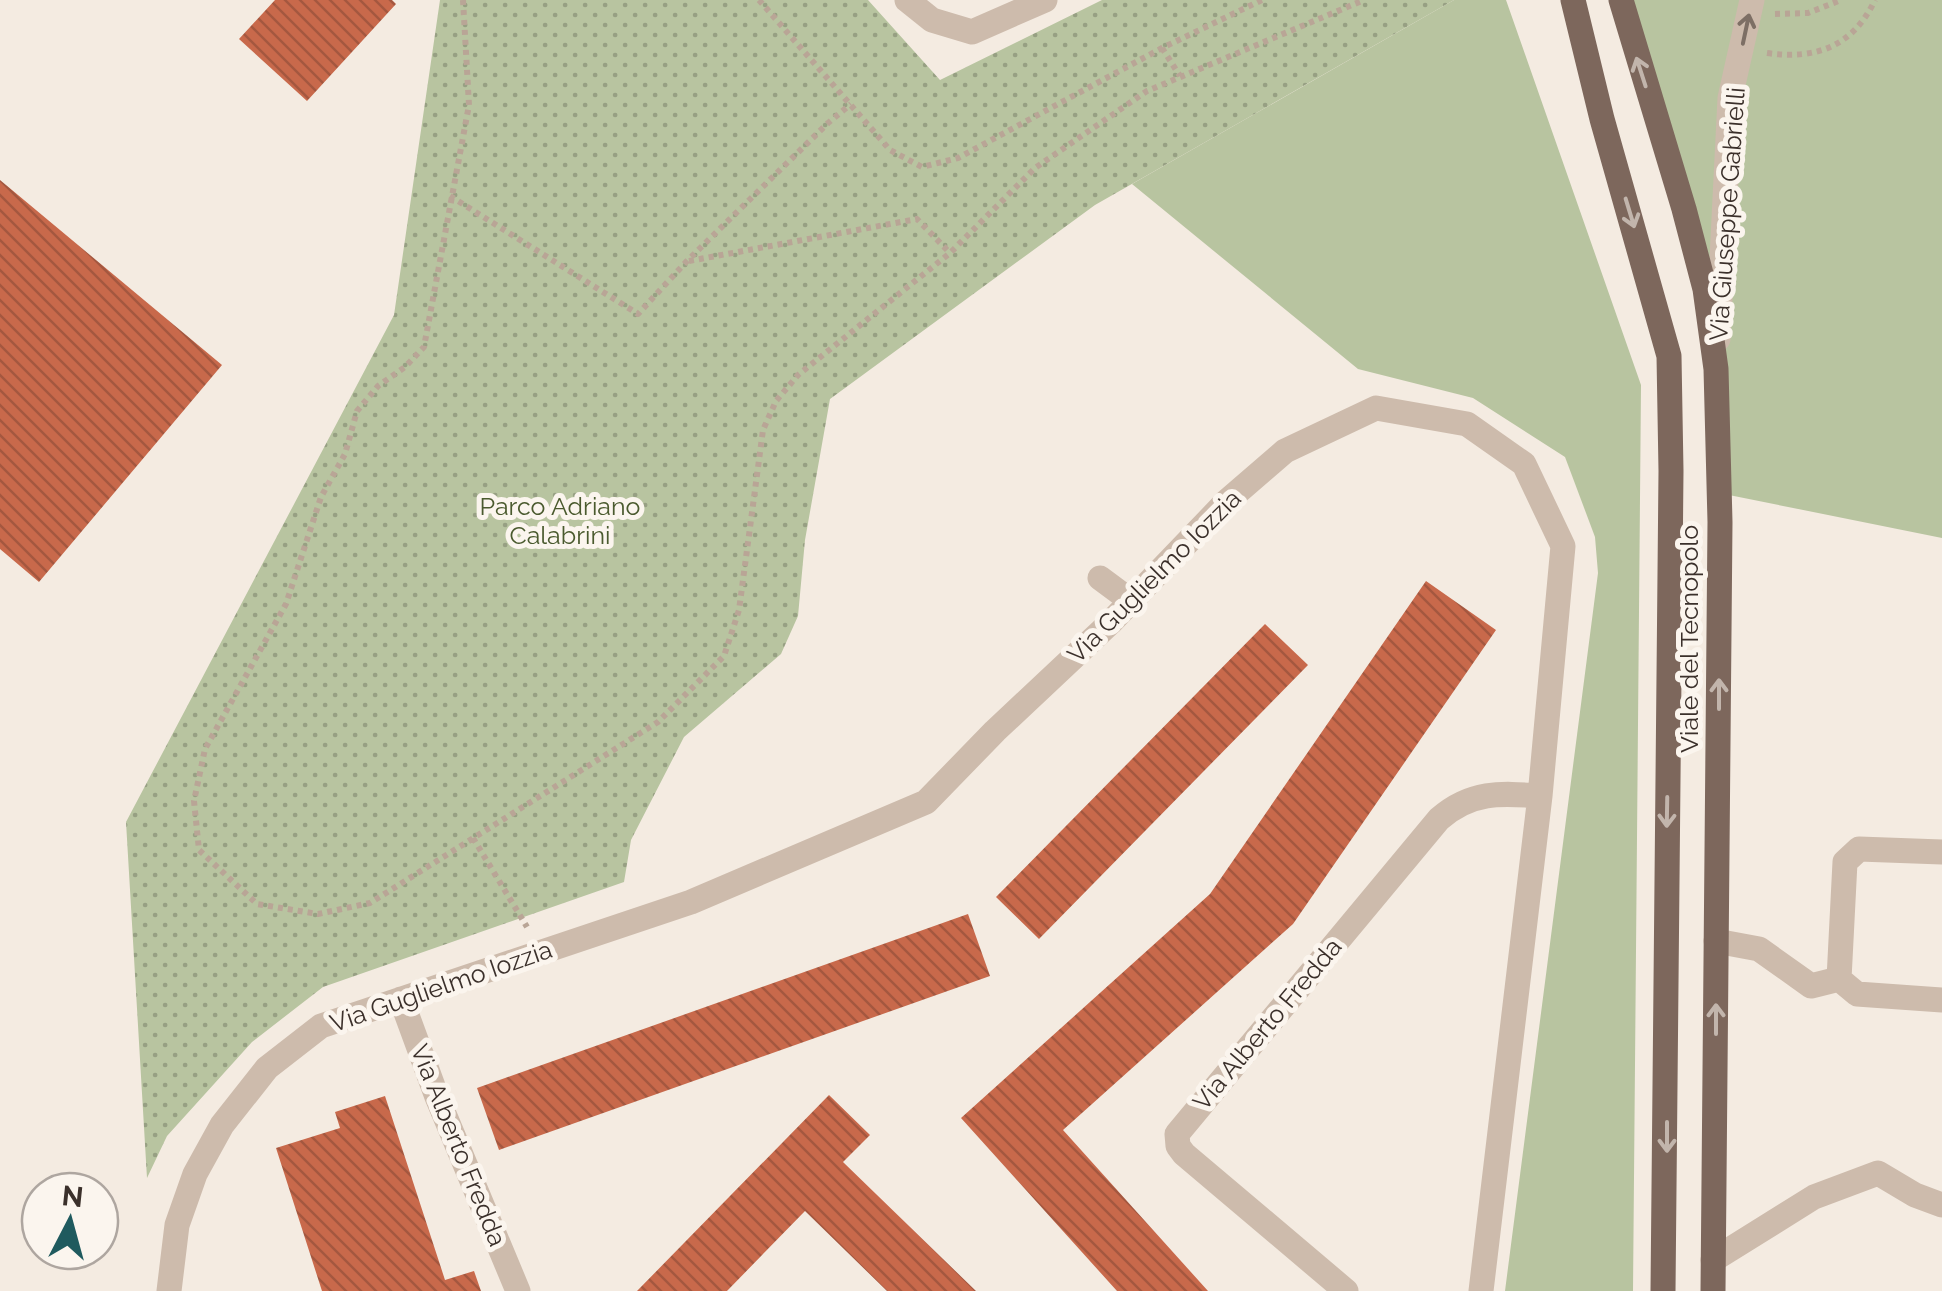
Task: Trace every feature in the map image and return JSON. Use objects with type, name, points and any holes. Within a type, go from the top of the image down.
[{"type":"main road","name":"Viale del Tecnopolo","points":[[1573,0],[1669,356],[1672,471],[1664,1291]]},
{"type":"main road","name":"Viale del Tecnopolo","points":[[1621,0],[1688,225],[1704,290],[1716,369],[1720,542],[1713,1291]]},
{"type":"street","points":[[907,0],[932,20],[972,32],[1046,0]]},
{"type":"street","points":[[1560,0],[1602,119]]},
{"type":"street","name":"Via Giuseppe Gabrielli","points":[[1716,369],[1730,98],[1751,5]]},
{"type":"street","name":"Via Guglielmo Iozzia","points":[[169,1291],[177,1224],[195,1174],[222,1125],[268,1068],[322,1026],[691,902],[926,802],[1226,502],[1285,451],[1376,408],[1467,424],[1524,464],[1562,546],[1540,796],[1481,1291]]},
{"type":"street","points":[[1100,578],[1131,601]]},
{"type":"street","name":"Via Alberto Fredda","points":[[1346,1291],[1184,1154],[1178,1146],[1177,1134],[1439,818],[1477,796],[1540,796]]},
{"type":"street","points":[[1839,979],[1845,862],[1859,849],[1942,852]]},
{"type":"street","points":[[1716,940],[1759,949],[1810,986],[1839,979]]},
{"type":"street","points":[[1839,979],[1857,994],[1942,1000]]},
{"type":"street","name":"Via Alberto Fredda","points":[[401,999],[437,1097],[518,1291]]},
{"type":"street","points":[[1713,1260],[1814,1197],[1878,1174],[1942,1205]]},
{"type":"path","points":[[463,0],[469,105],[424,347],[378,386],[357,411],[345,454],[321,497],[286,604],[205,750],[194,800],[198,850],[258,904],[318,914],[370,903],[658,722],[724,656],[738,610],[763,430],[776,401],[798,375],[950,252],[1035,168],[1146,91],[1364,0]]},
{"type":"path","points":[[759,0],[890,150],[922,166],[958,158],[1162,48],[1262,0]]},
{"type":"path","points":[[1751,5],[1808,13],[1841,0]]},
{"type":"path","points":[[1741,49],[1788,55],[1833,48],[1854,33],[1875,0]]},
{"type":"path","points":[[1162,48],[1180,76]]},
{"type":"path","points":[[450,196],[638,314],[686,262],[851,104]]},
{"type":"path","points":[[686,262],[917,219],[950,252]]},
{"type":"path","points":[[474,838],[528,929]]},
{"type":"green space","name":"Parco Adriano Calabrini","points":[[440,0],[868,0],[940,80],[1102,0],[1454,0],[1095,205],[830,399],[805,540],[798,616],[781,654],[684,737],[631,840],[624,882],[323,987],[252,1042],[167,1136],[147,1178],[126,822],[394,315]]},
{"type":"green space","points":[[1454,0],[1506,0],[1641,385],[1633,1291],[1505,1291],[1598,573],[1595,537],[1565,457],[1473,398],[1358,369],[1132,184]]},
{"type":"green space","points":[[1623,0],[1942,0],[1942,538],[1719,493],[1716,369]]},
{"type":"building","points":[[275,0],[392,0],[396,4],[307,101],[239,39]]},
{"type":"building","points":[[0,180],[222,365],[39,582],[0,549]]},
{"type":"building","points":[[1426,581],[1496,630],[1293,924],[1063,1130],[1208,1291],[1117,1291],[961,1118],[1210,894]]},
{"type":"building","points":[[1265,624],[1308,665],[1039,939],[996,897]]},
{"type":"building","points":[[968,914],[990,976],[499,1150],[477,1088]]},
{"type":"building","points":[[829,1095],[870,1135],[843,1162],[976,1291],[887,1291],[805,1211],[727,1291],[637,1291]]},
{"type":"building","points":[[385,1096],[445,1280],[474,1271],[481,1291],[322,1291],[276,1148],[340,1128],[335,1112]]}]
